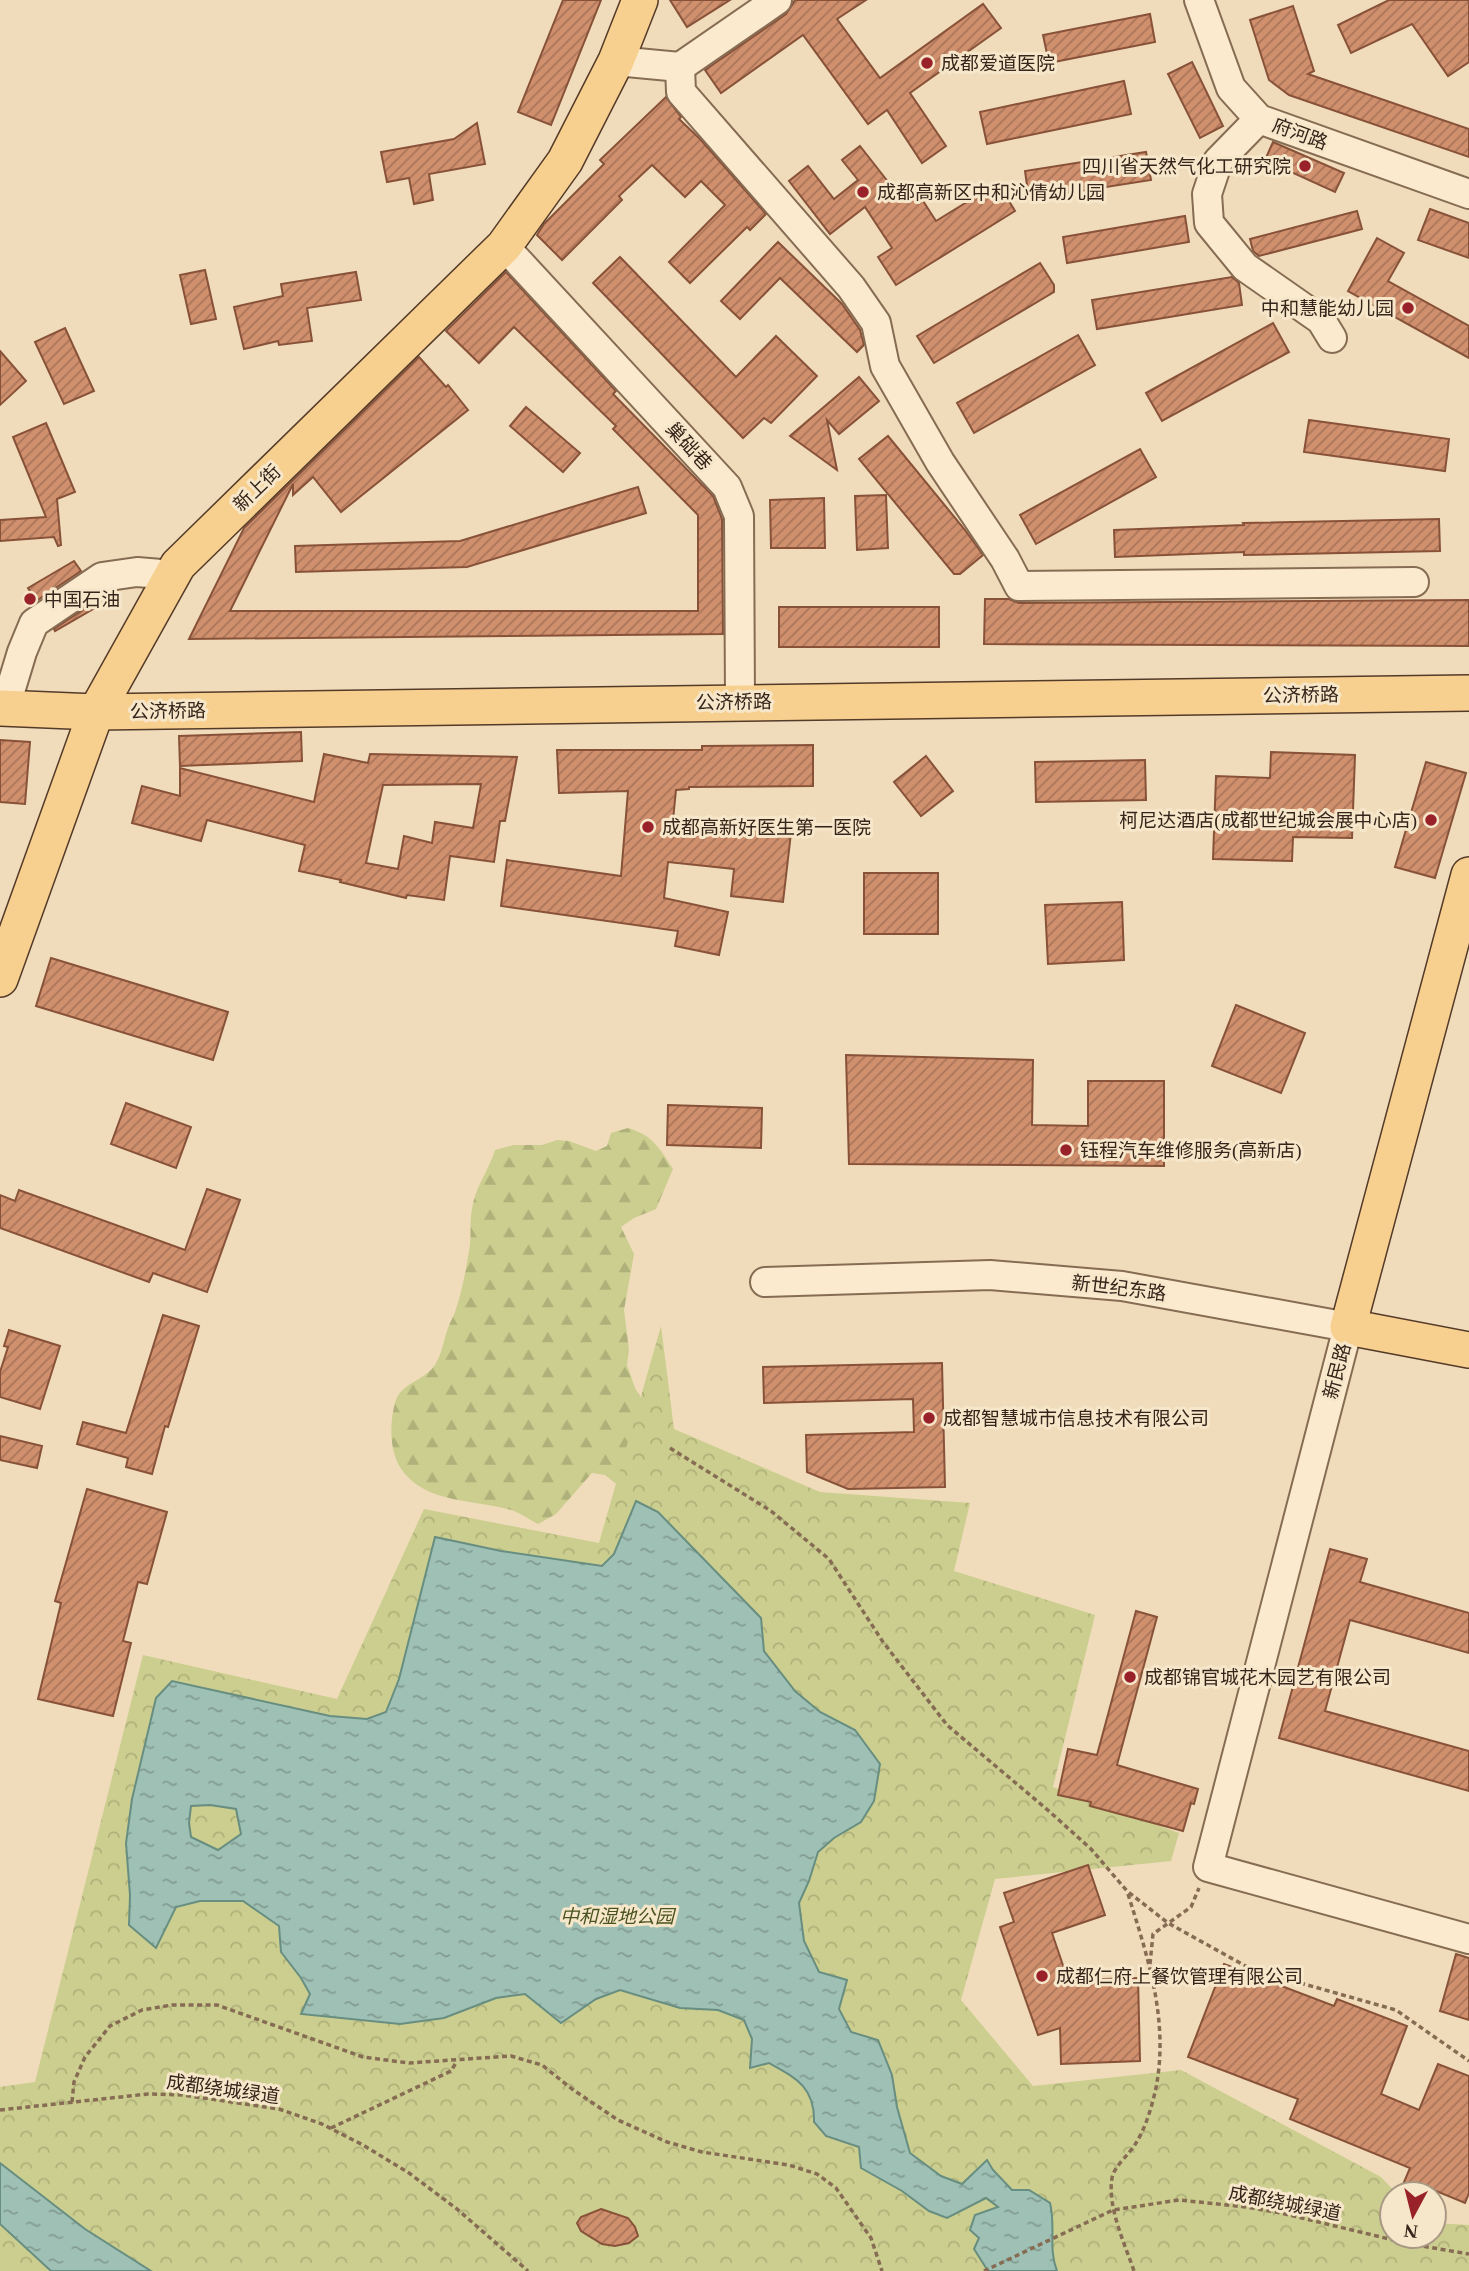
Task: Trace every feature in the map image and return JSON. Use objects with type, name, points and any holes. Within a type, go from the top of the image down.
[{"type":"main road","points":[[616,61],[627,0]]},
{"type":"main road","points":[[616,61],[640,0]]},
{"type":"main road","name":"新上街","points":[[0,979],[96,712],[178,565],[504,246],[565,161],[616,61]]},
{"type":"main road","name":"公济桥路","points":[[3,708],[96,712],[1469,693]]},
{"type":"main road","name":"新民路","points":[[1348,1327],[1469,875]]},
{"type":"main road","name":"新世纪东路","points":[[1348,1327],[1469,1350]]},
{"type":"street","points":[[616,61],[680,67],[777,0]]},
{"type":"street","name":"府河路","points":[[1201,1],[1231,88],[1259,119],[1469,194]]},
{"type":"street","points":[[680,67],[681,92],[851,287],[876,323],[885,366],[940,462],[1005,559],[1019,586],[1415,582]]},
{"type":"street","points":[[1259,119],[1218,160],[1207,194],[1209,223],[1245,267],[1321,320],[1332,338]]},
{"type":"street","name":"巢础巷","points":[[504,246],[727,487],[739,516],[740,702]]},
{"type":"street","points":[[3,708],[34,623],[102,577],[137,572],[173,575]]},
{"type":"street","name":"新世纪东路","points":[[765,1282],[990,1275],[1056,1280],[1122,1286],[1348,1327]]},
{"type":"street","name":"新民路","points":[[1208,1867],[1348,1327]]},
{"type":"street","points":[[1208,1867],[1469,1939]]},
{"type":"path","points":[[670,1448],[771,1511],[829,1559],[883,1642],[947,1725],[1091,1849],[1128,1891],[1168,1923],[1251,1969],[1396,2010],[1469,2061]]},
{"type":"path","points":[[1150,1966],[1153,1934],[1191,1907],[1208,1867]]},
{"type":"path","points":[[1128,1891],[1150,1966],[1161,2024],[1156,2087],[1149,2115],[1136,2143],[1112,2176],[1113,2210],[1134,2271]]},
{"type":"path","points":[[72,2102],[74,2082],[85,2057],[110,2026],[142,2010],[172,2005],[217,2005],[363,2057],[409,2063],[511,2056],[542,2065],[618,2120],[667,2142],[702,2152],[789,2165],[817,2174],[836,2188],[871,2238],[882,2271]]},
{"type":"path","points":[[331,2128],[451,2071],[458,2060]]},
{"type":"path","name":"成都绕城绿道","points":[[0,2110],[148,2094],[183,2095],[279,2109],[331,2128],[409,2173],[457,2209],[528,2271]]},
{"type":"path","name":"成都绕城绿道","points":[[984,2271],[1113,2210],[1179,2200],[1281,2213],[1410,2244],[1469,2255]]},
{"type":"green space","points":[[628,1128],[650,1139],[673,1169],[656,1209],[621,1227],[634,1254],[624,1310],[629,1350],[627,1365],[635,1388],[655,1420],[624,1490],[605,1475],[592,1473],[556,1514],[538,1524],[514,1511],[456,1500],[428,1491],[405,1474],[396,1458],[391,1430],[393,1412],[398,1395],[434,1367],[440,1355],[464,1280],[474,1201],[495,1150],[514,1145],[542,1145],[557,1140],[569,1141],[596,1151],[607,1146],[611,1133]]},
{"type":"green space","name":"中和湿地公园","points":[[661,1326],[674,1429],[820,1492],[970,1503],[954,1571],[1095,1615],[1053,1787],[1179,1833],[1171,1861],[995,1879],[961,2000],[1033,2086],[1181,2070],[1381,2177],[1384,2180],[1378,2180],[1378,2250],[1448,2250],[1448,2224],[1469,2225],[1469,2271],[0,2271],[0,2087],[35,2082],[143,1655],[337,1699],[424,1509],[599,1543]]},
{"type":"water","points":[[636,1501],[658,1512],[761,1618],[764,1651],[795,1691],[820,1712],[855,1730],[880,1764],[874,1801],[861,1822],[834,1838],[818,1852],[799,1903],[804,1941],[819,1972],[847,1980],[839,2009],[851,2032],[878,2040],[892,2075],[897,2107],[910,2153],[941,2176],[962,2184],[987,2160],[1012,2190],[1029,2190],[1050,2203],[1053,2254],[1057,2271],[988,2271],[974,2249],[979,2238],[970,2230],[975,2215],[998,2207],[986,2198],[947,2218],[929,2211],[902,2191],[861,2168],[859,2147],[826,2136],[814,2122],[811,2100],[802,2085],[769,2063],[750,2068],[752,2039],[744,2020],[718,2010],[680,2008],[620,1990],[596,1999],[561,2023],[525,1994],[496,1998],[444,2018],[400,2024],[301,2014],[310,1994],[281,1952],[279,1926],[243,1901],[200,1901],[176,1907],[156,1948],[129,1925],[126,1843],[132,1799],[156,1698],[172,1681],[330,1716],[367,1719],[386,1712],[399,1679],[435,1537],[501,1551],[602,1566],[614,1554]],"holes":[[[210,1805],[236,1809],[241,1834],[218,1850],[191,1837],[191,1806]]]},
{"type":"water","points":[[0,2163],[85,2229],[151,2271],[51,2271],[0,2224]]},
{"type":"building","points":[[563,0],[601,0],[551,125],[518,112]]},
{"type":"building","points":[[670,0],[730,0],[687,27]]},
{"type":"building","points":[[795,0],[866,0],[837,19],[880,78],[983,4],[1001,28],[910,93],[946,146],[922,163],[887,110],[868,124],[803,35],[721,93],[705,70],[786,14]]},
{"type":"building","points":[[1389,0],[1469,0],[1469,62],[1448,76],[1412,24],[1351,53],[1338,25]]},
{"type":"building","points":[[1293,6],[1314,71],[1308,74],[1469,129],[1469,157],[1289,95],[1269,80],[1250,20]]},
{"type":"building","points":[[1150,14],[1155,42],[1049,63],[1043,35]]},
{"type":"building","points":[[1192,62],[1223,126],[1200,138],[1168,74]]},
{"type":"building","points":[[1124,81],[1131,114],[987,144],[980,112]]},
{"type":"building","points":[[666,97],[681,117],[679,119],[766,214],[750,230],[747,227],[690,283],[669,262],[725,205],[701,181],[685,197],[652,165],[619,196],[622,200],[562,260],[537,235],[544,224],[604,164],[600,160]]},
{"type":"building","points":[[477,123],[485,164],[429,174],[433,200],[414,204],[409,178],[387,182],[381,152],[454,139]]},
{"type":"building","name":"四川省天然气化工研究院","points":[[1273,142],[1344,173],[1335,192],[1265,160]]},
{"type":"building","points":[[860,146],[900,197],[914,187],[936,221],[998,183],[1015,211],[896,285],[878,257],[892,248],[865,207],[830,234],[789,181],[808,166],[834,199],[858,180],[842,160]]},
{"type":"building","points":[[1146,152],[1151,180],[1029,199],[1025,171]]},
{"type":"building","points":[[1430,209],[1469,223],[1469,258],[1418,240]]},
{"type":"building","points":[[1357,211],[1362,229],[1259,256],[1253,251],[1250,239]]},
{"type":"building","points":[[1185,216],[1189,242],[1067,263],[1063,237]]},
{"type":"building","name":"中和慧能幼儿园","points":[[1377,238],[1404,253],[1388,281],[1469,326],[1469,358],[1348,291]]},
{"type":"building","points":[[778,242],[842,304],[860,330],[864,345],[857,352],[780,278],[740,319],[721,301]]},
{"type":"building","points":[[620,257],[736,377],[776,336],[817,376],[771,423],[764,418],[743,438],[593,283]]},
{"type":"building","points":[[1040,263],[1054,285],[1054,292],[934,363],[917,336]]},
{"type":"building","points":[[205,270],[216,319],[191,324],[180,275]]},
{"type":"building","points":[[356,272],[361,300],[307,308],[312,341],[279,345],[278,341],[244,349],[234,307],[283,296],[281,284]]},
{"type":"building","points":[[506,272],[616,391],[613,394],[713,496],[722,519],[723,634],[189,639],[244,528],[419,357],[446,387],[448,385],[468,410],[341,512],[313,477],[293,495],[293,484],[230,611],[698,611],[698,515],[613,429],[616,426],[514,327],[479,363],[446,331]]},
{"type":"building","points":[[1232,277],[1239,283],[1242,305],[1097,329],[1092,300]]},
{"type":"building","points":[[1273,323],[1289,352],[1162,421],[1146,393]]},
{"type":"building","points":[[65,328],[94,391],[64,404],[35,342]]},
{"type":"building","points":[[1078,335],[1095,365],[974,433],[957,403]]},
{"type":"building","points":[[0,351],[26,381],[0,405]]},
{"type":"building","points":[[859,377],[879,401],[839,434],[827,420],[837,470],[790,436]]},
{"type":"building","points":[[526,407],[580,453],[563,472],[510,426]]},
{"type":"building","points":[[1309,420],[1449,439],[1445,471],[1304,452]]},
{"type":"building","points":[[46,423],[75,492],[57,499],[61,545],[58,546],[54,537],[0,541],[0,520],[46,517],[13,437]]},
{"type":"building","points":[[888,436],[983,555],[960,574],[954,574],[859,459]]},
{"type":"building","points":[[1140,449],[1156,477],[1036,544],[1020,515]]},
{"type":"building","points":[[638,487],[646,513],[467,567],[296,572],[295,546],[460,541]]},
{"type":"building","points":[[886,495],[888,548],[857,550],[855,496]]},
{"type":"building","points":[[824,498],[825,548],[771,548],[770,500]]},
{"type":"building","points":[[1439,519],[1440,551],[1244,555],[1244,552],[1115,557],[1114,530],[1244,525],[1243,523]]},
{"type":"building","points":[[74,561],[81,571],[36,601],[28,588]]},
{"type":"building","points":[[99,599],[102,604],[55,631],[54,629]]},
{"type":"building","points":[[985,599],[1009,599],[1019,603],[1469,600],[1469,646],[984,644]]},
{"type":"building","points":[[779,607],[939,607],[939,647],[779,647]]},
{"type":"building","points":[[301,732],[302,761],[180,766],[179,736]]},
{"type":"building","points":[[0,740],[30,742],[25,804],[0,802]]},
{"type":"building","points":[[813,745],[813,786],[689,787],[676,790],[673,820],[791,833],[783,902],[731,896],[734,869],[668,862],[664,898],[728,912],[719,955],[675,946],[678,931],[501,906],[507,860],[621,876],[628,791],[559,793],[557,750],[702,750],[702,746]]},
{"type":"building","points":[[1271,752],[1355,755],[1352,838],[1293,837],[1292,861],[1213,859],[1216,776],[1270,778]]},
{"type":"building","points":[[324,754],[368,763],[370,754],[517,757],[505,821],[500,821],[494,862],[450,856],[444,900],[407,895],[406,898],[299,871],[305,845],[207,820],[201,841],[132,823],[142,786],[180,796],[180,768],[314,802]],"holes":[[[481,784],[473,828],[435,822],[432,843],[404,836],[398,869],[366,863],[383,785]]]},
{"type":"building","points":[[926,756],[953,791],[921,816],[894,782]]},
{"type":"building","points":[[1145,760],[1146,800],[1036,802],[1035,762]]},
{"type":"building","name":"柯尼达酒店(成都世纪城会展中心店)","points":[[1426,762],[1466,773],[1435,878],[1395,867]]},
{"type":"building","points":[[864,873],[938,873],[938,934],[864,934]]},
{"type":"building","points":[[1122,902],[1124,960],[1048,964],[1045,905]]},
{"type":"building","points":[[51,958],[228,1012],[213,1060],[36,1006]]},
{"type":"building","points":[[1236,1005],[1305,1033],[1281,1093],[1212,1066]]},
{"type":"building","points":[[846,1055],[1033,1060],[1032,1125],[1088,1126],[1088,1081],[1164,1081],[1164,1166],[849,1164]]},
{"type":"building","points":[[126,1103],[191,1127],[176,1168],[111,1144]]},
{"type":"building","points":[[668,1105],[762,1108],[761,1148],[667,1145]]},
{"type":"building","points":[[207,1189],[240,1200],[207,1292],[153,1273],[149,1282],[0,1228],[0,1195],[15,1201],[19,1190],[185,1250]]},
{"type":"building","points":[[163,1315],[199,1326],[168,1427],[165,1426],[152,1474],[126,1467],[128,1458],[77,1444],[83,1422],[126,1433]]},
{"type":"building","points":[[9,1330],[60,1346],[40,1409],[0,1397],[0,1372],[8,1347],[4,1346]]},
{"type":"building","name":"成都智慧城市信息技术有限公司","points":[[942,1363],[945,1487],[848,1489],[807,1472],[806,1435],[914,1432],[913,1399],[764,1403],[763,1367]]},
{"type":"building","points":[[0,1436],[42,1446],[37,1468],[0,1460]]},
{"type":"building","points":[[87,1489],[167,1512],[147,1584],[138,1582],[123,1641],[131,1643],[113,1716],[38,1699],[61,1603],[55,1601]]},
{"type":"building","points":[[1330,1549],[1367,1559],[1360,1582],[1469,1613],[1469,1653],[1350,1620],[1325,1711],[1469,1751],[1469,1791],[1279,1738]]},
{"type":"building","points":[[1136,1611],[1157,1617],[1117,1765],[1198,1789],[1183,1831],[1090,1806],[1091,1802],[1058,1795],[1068,1749],[1097,1755]]},
{"type":"building","name":"成都仁府上餐饮管理有限公司","points":[[1088,1865],[1105,1915],[1052,1933],[1068,1980],[1138,1978],[1140,2061],[1061,2064],[1060,2028],[1038,2035],[1000,1927],[1014,1922],[1004,1893]]},
{"type":"building","points":[[1456,1954],[1469,1958],[1469,2020],[1440,2011]]},
{"type":"building","points":[[1224,1964],[1334,2006],[1337,1999],[1407,2026],[1381,2094],[1419,2110],[1438,2064],[1469,2076],[1469,2193],[1465,2203],[1448,2196],[1448,2180],[1405,2180],[1410,2168],[1290,2119],[1298,2099],[1188,2057]]},
{"type":"building","points":[[601,2209],[628,2218],[638,2236],[629,2243],[615,2246],[602,2244],[581,2231],[577,2223],[581,2217]]},
{"type":"place","name":"成都爱道医院","points":[[927,63]]},
{"type":"place","name":"四川省天然气化工研究院","points":[[1305,166]]},
{"type":"place","name":"成都高新区中和沁倩幼儿园","points":[[863,192]]},
{"type":"place","name":"中和慧能幼儿园","points":[[1408,308]]},
{"type":"place","name":"中国石油","points":[[30,599]]},
{"type":"place","name":"柯尼达酒店(成都世纪城会展中心店)","points":[[1431,820]]},
{"type":"place","name":"成都高新好医生第一医院","points":[[648,827]]},
{"type":"place","name":"钰程汽车维修服务(高新店)","points":[[1066,1150]]},
{"type":"place","name":"成都智慧城市信息技术有限公司","points":[[929,1418]]},
{"type":"place","name":"成都锦官城花木园艺有限公司","points":[[1130,1677]]},
{"type":"place","name":"成都仁府上餐饮管理有限公司","points":[[1042,1976]]}]
